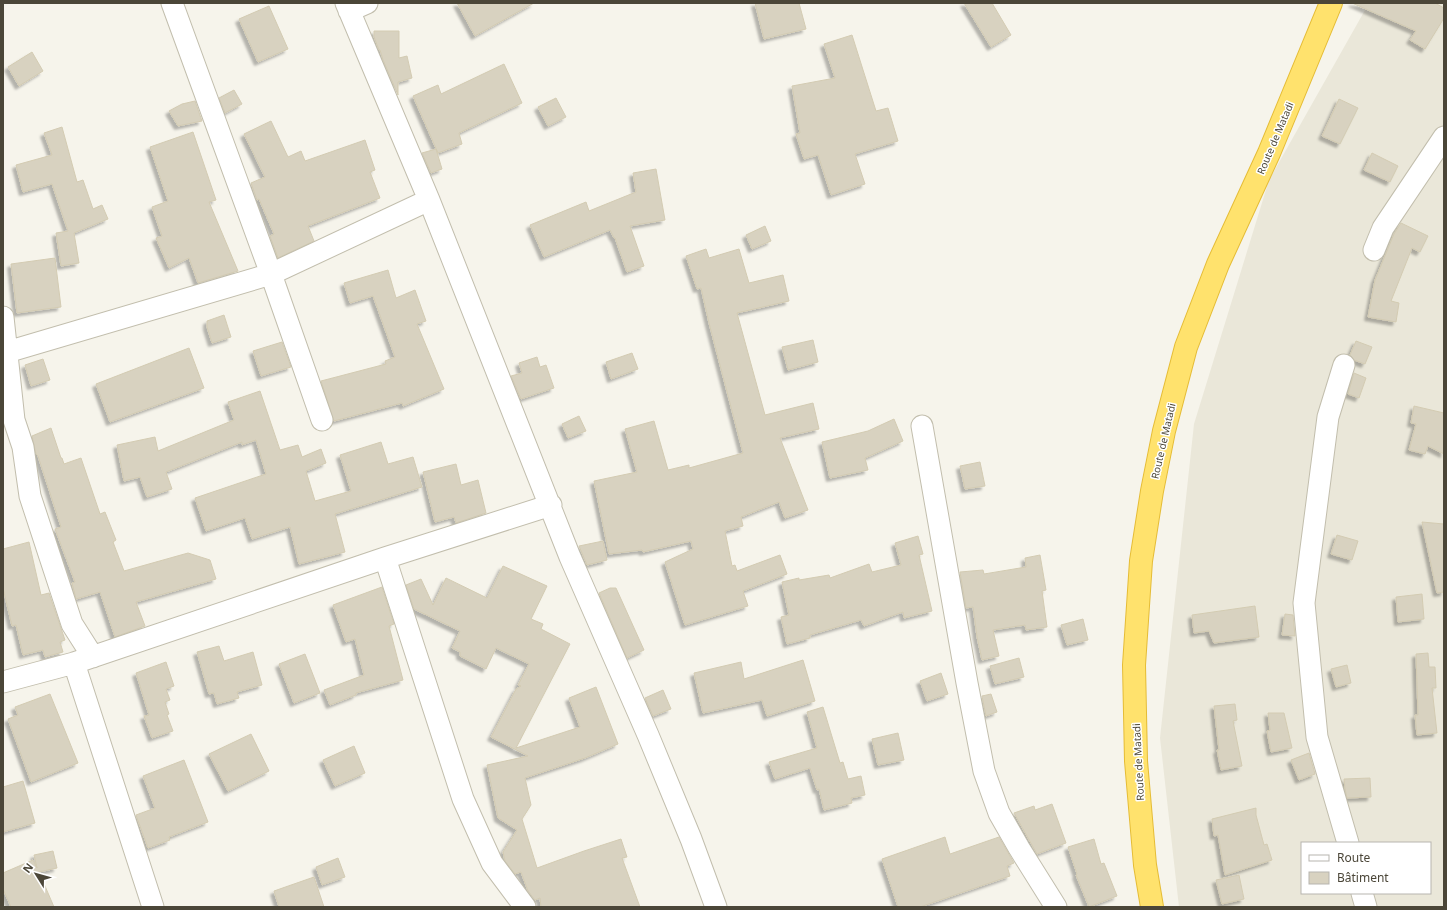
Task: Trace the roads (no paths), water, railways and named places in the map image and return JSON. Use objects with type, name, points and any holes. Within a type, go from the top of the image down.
[{"type":"highway","name":"Route de Matadi","points":[[1152,907],[1145,865],[1136,761],[1134,665],[1141,561],[1152,491],[1164,431],[1186,347],[1218,264],[1269,153],[1331,3]]},
{"type":"street","points":[[172,3],[271,274],[322,420]]},
{"type":"street","points":[[354,6],[429,200],[551,505],[570,557],[648,735],[691,839],[716,907]]},
{"type":"street","points":[[1374,250],[1383,228],[1444,137]]},
{"type":"street","points":[[7,352],[271,274],[429,200]]},
{"type":"street","points":[[3,317],[10,397],[14,420],[23,447],[30,496],[83,660],[153,907]]},
{"type":"street","points":[[1344,365],[1328,417],[1304,603],[1316,737],[1348,842]]},
{"type":"street","points":[[922,426],[984,771],[999,813],[1056,907]]},
{"type":"street","points":[[3,682],[83,660],[385,558],[551,505]]},
{"type":"street","points":[[385,558],[463,799],[492,863],[525,907]]},
{"type":"street","points":[[1362,894],[1366,907]]}]
